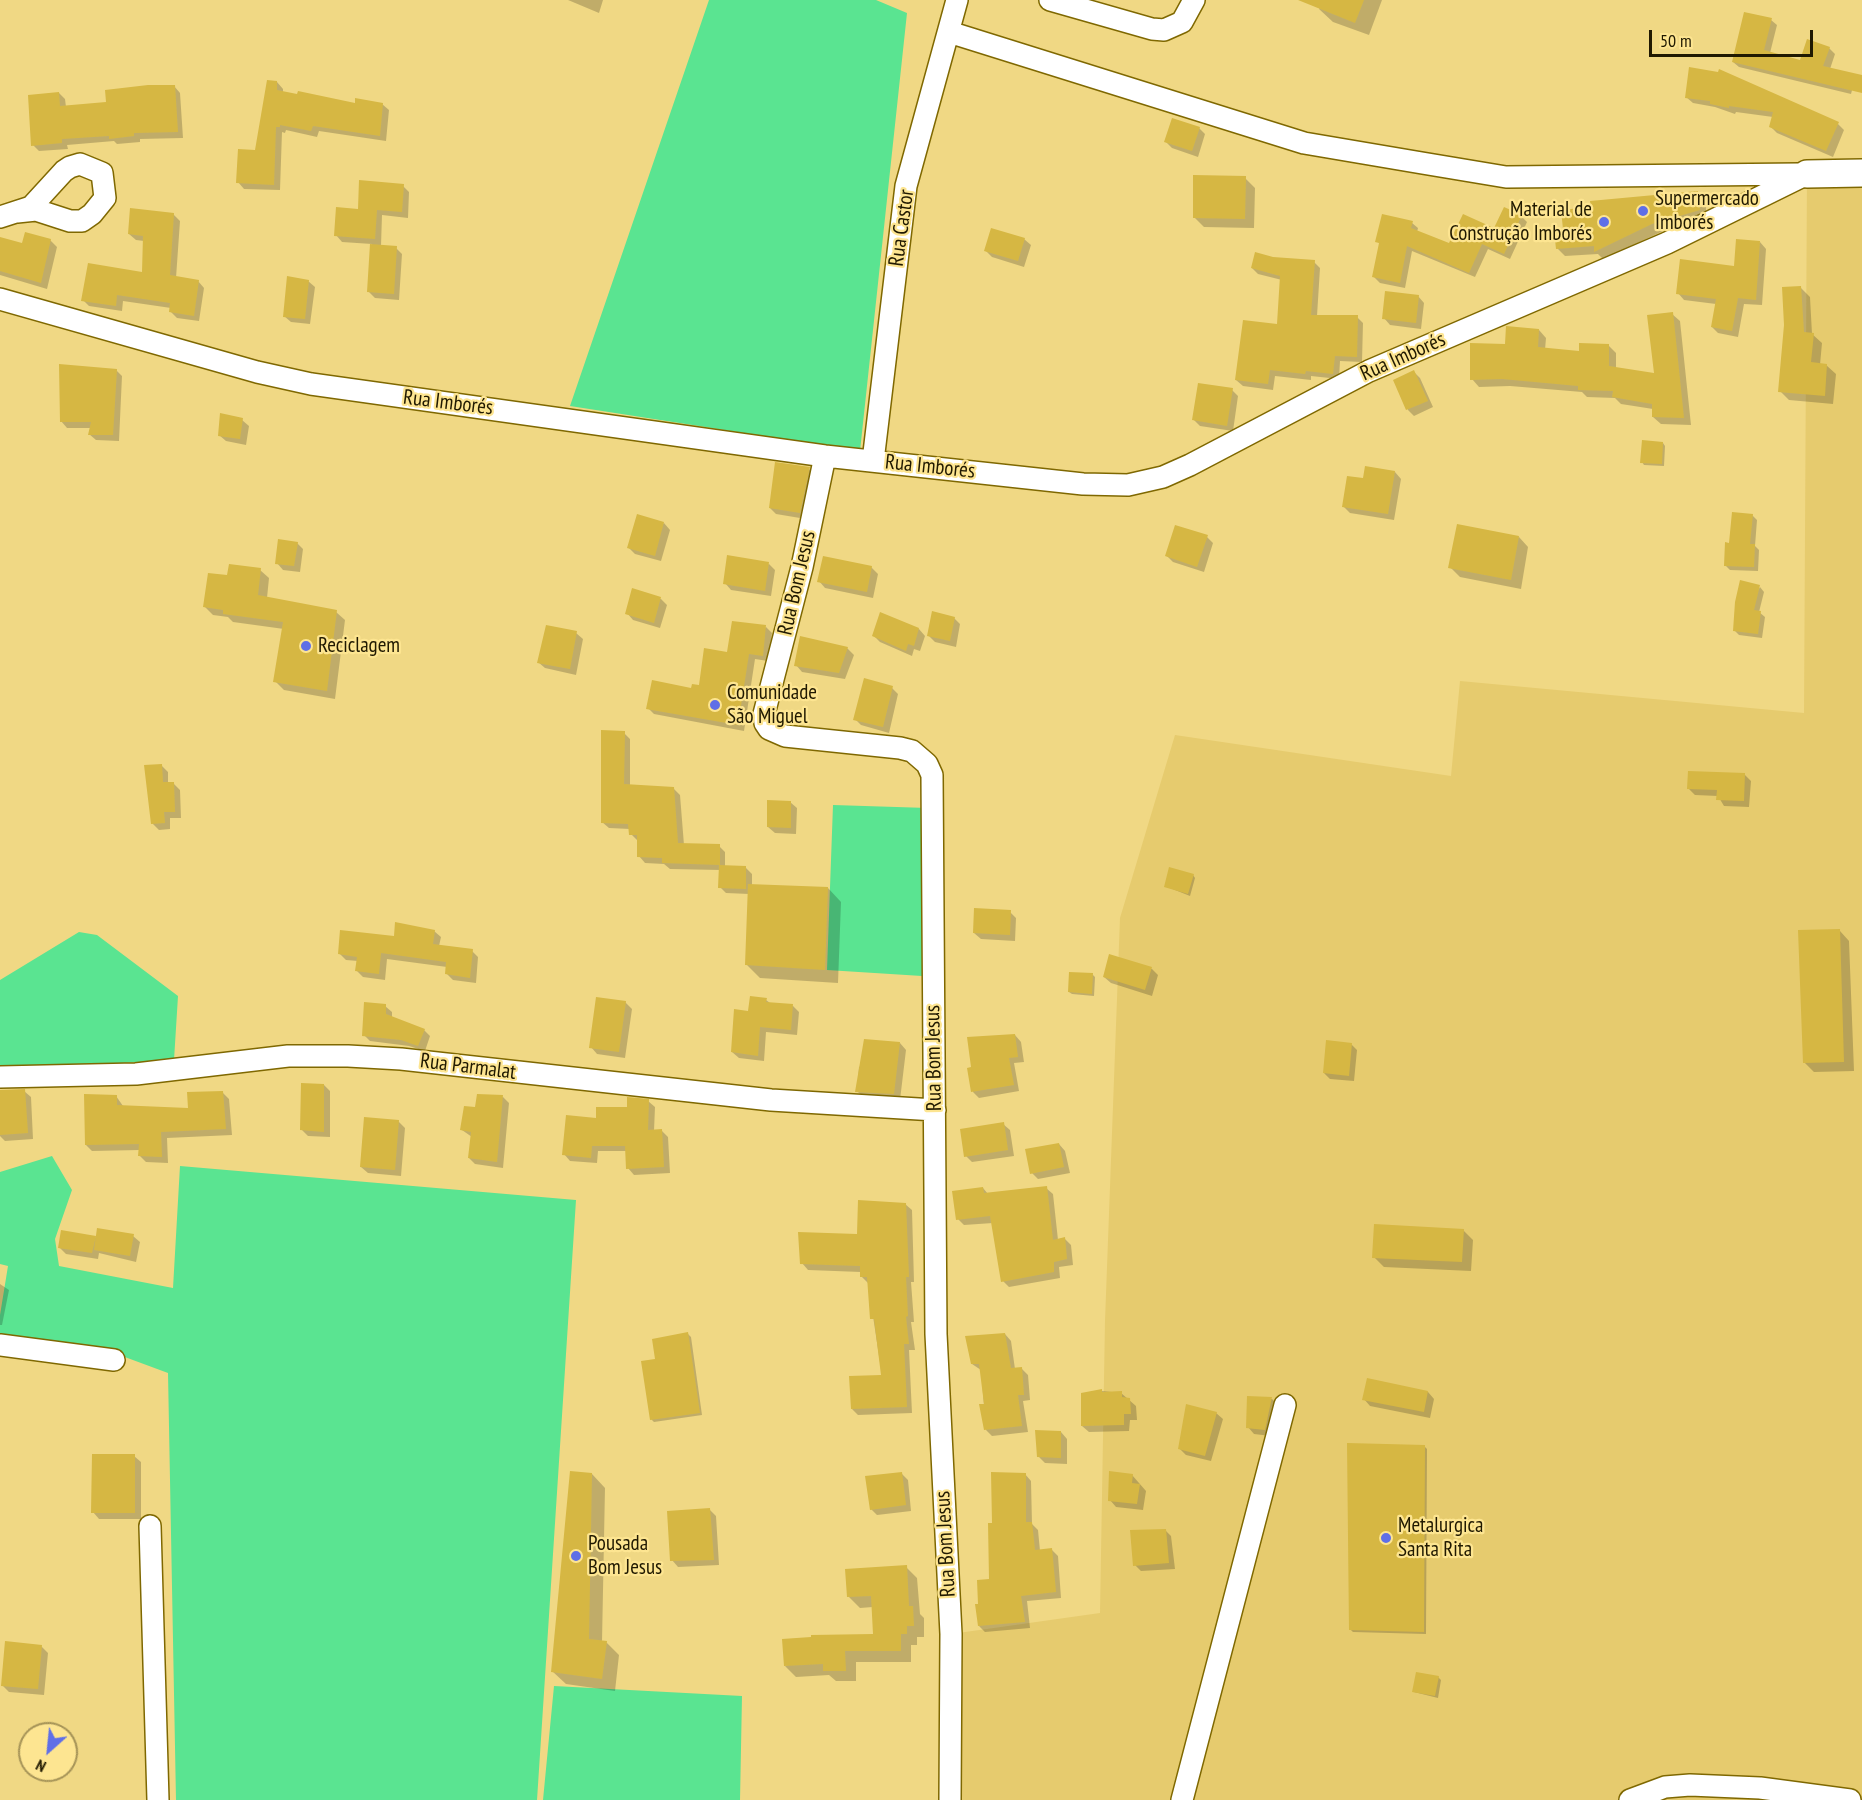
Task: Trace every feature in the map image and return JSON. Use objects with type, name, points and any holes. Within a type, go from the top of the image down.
[{"type":"street","name":"Rua Castor","points":[[873,461],[906,186],[957,0]]},
{"type":"street","points":[[1050,0],[1152,29],[1164,30],[1182,22],[1194,0]]},
{"type":"street","points":[[949,32],[1304,142],[1506,177],[1862,173]]},
{"type":"street","name":"Rua Imborés","points":[[0,299],[257,372],[311,384],[825,456],[1083,484],[1128,485],[1163,477],[1369,371],[1667,243],[1807,174]]},
{"type":"street","name":"Rua Bom Jesus","points":[[825,456],[802,567],[764,714],[765,723],[775,733],[900,748],[921,757],[932,774],[936,1334],[951,1634],[950,1800]]},
{"type":"street","name":"Rua Parmalat","points":[[0,1077],[136,1074],[288,1056],[348,1056],[760,1099],[935,1110]]},
{"type":"street","points":[[0,1345],[114,1360]]},
{"type":"street","points":[[1182,1800],[1285,1404]]},
{"type":"street","points":[[150,1526],[158,1800]]},
{"type":"street","points":[[1630,1800],[1665,1787],[1690,1785],[1760,1788],[1850,1800]]},
{"type":"shaded area","points":[[1862,173],[1862,1800],[959,1800],[951,1634],[1100,1613],[1105,1321],[1120,918],[1175,735],[1451,776],[1460,681],[1804,713],[1807,174]]},
{"type":"green space","points":[[709,0],[876,0],[907,13],[860,451],[570,406]]},
{"type":"green space","points":[[833,805],[928,808],[922,976],[827,970]]},
{"type":"green space","points":[[79,932],[97,935],[178,996],[174,1060],[0,1070],[0,980]]},
{"type":"green space","points":[[52,1156],[72,1190],[55,1239],[59,1266],[173,1288],[180,1166],[576,1200],[537,1800],[176,1800],[168,1373],[114,1353],[0,1339],[0,1315],[8,1266],[0,1264],[0,1172]]},
{"type":"green space","points":[[554,1686],[742,1696],[740,1800],[543,1800]]},
{"type":"building","points":[[1298,0],[1364,0],[1355,23]]},
{"type":"building","points":[[1744,12],[1772,18],[1764,50],[1800,60],[1807,39],[1830,47],[1823,66],[1862,75],[1862,93],[1732,62]]},
{"type":"building","points":[[1689,67],[1718,72],[1719,69],[1839,122],[1826,151],[1769,127],[1773,112],[1729,106],[1729,108],[1710,104],[1710,101],[1685,98]]},
{"type":"building","points":[[267,80],[277,81],[277,90],[297,94],[298,91],[355,103],[355,98],[383,103],[380,136],[313,126],[311,131],[280,125],[276,127],[274,185],[236,183],[238,149],[255,150]]},
{"type":"building","points":[[148,85],[175,85],[178,132],[134,133],[134,136],[109,139],[109,136],[62,139],[62,143],[31,146],[28,95],[59,92],[60,106],[106,102],[105,90]]},
{"type":"building","points":[[1172,118],[1200,127],[1192,151],[1164,142]]},
{"type":"building","points":[[1193,175],[1246,176],[1245,219],[1193,218]]},
{"type":"building","points":[[359,180],[404,184],[402,212],[377,210],[375,239],[334,236],[336,207],[358,209]]},
{"type":"building","points":[[1698,191],[1700,210],[1652,224],[1594,252],[1594,246],[1556,249],[1554,230],[1563,229],[1561,210],[1591,207],[1590,201]]},
{"type":"building","points":[[1504,207],[1522,215],[1504,254],[1482,244],[1469,273],[1407,246],[1400,283],[1372,277],[1379,243],[1375,242],[1382,214],[1413,221],[1411,228],[1449,243],[1463,214],[1494,228]]},
{"type":"building","points":[[130,208],[174,213],[170,275],[199,280],[194,316],[169,312],[170,303],[117,295],[116,306],[81,301],[88,263],[142,272],[143,236],[128,234]]},
{"type":"building","points":[[991,228],[1025,238],[1018,261],[984,251]]},
{"type":"building","points":[[25,232],[51,239],[41,283],[0,271],[0,237],[22,243]]},
{"type":"building","points":[[1736,239],[1760,241],[1756,300],[1738,298],[1732,331],[1711,327],[1716,299],[1676,294],[1680,259],[1734,266]]},
{"type":"building","points":[[370,244],[397,246],[394,294],[367,292]]},
{"type":"building","points":[[1255,252],[1273,257],[1315,260],[1311,315],[1358,315],[1357,357],[1335,356],[1333,374],[1270,370],[1268,384],[1235,380],[1243,320],[1277,324],[1280,276],[1251,268]]},
{"type":"building","points":[[287,276],[309,280],[305,319],[283,317]]},
{"type":"building","points":[[1801,286],[1804,332],[1814,333],[1811,362],[1827,364],[1825,396],[1778,392],[1784,325],[1782,287]]},
{"type":"building","points":[[1385,291],[1419,295],[1416,323],[1382,319]]},
{"type":"building","points":[[1673,312],[1684,418],[1652,417],[1652,404],[1612,397],[1613,391],[1578,390],[1578,386],[1502,379],[1470,380],[1470,343],[1505,344],[1506,326],[1539,329],[1538,347],[1579,351],[1579,343],[1609,344],[1609,366],[1654,373],[1647,315]]},
{"type":"building","points":[[59,364],[117,369],[113,435],[88,435],[91,422],[60,422]]},
{"type":"building","points":[[1414,370],[1428,401],[1406,410],[1393,380]]},
{"type":"building","points":[[1198,383],[1233,388],[1227,426],[1192,420]]},
{"type":"building","points":[[220,413],[243,418],[240,439],[218,436]]},
{"type":"building","points":[[1642,440],[1663,442],[1662,464],[1640,463]]},
{"type":"building","points":[[775,462],[810,467],[800,513],[769,508]]},
{"type":"building","points":[[1365,466],[1395,471],[1388,514],[1342,507],[1347,476],[1363,478]]},
{"type":"building","points":[[1732,512],[1753,514],[1750,544],[1755,544],[1754,567],[1724,566],[1725,542],[1729,543]]},
{"type":"building","points":[[637,514],[664,522],[655,556],[627,548]]},
{"type":"building","points":[[1457,524],[1519,536],[1511,580],[1448,568]]},
{"type":"building","points":[[1175,525],[1208,535],[1197,567],[1165,556]]},
{"type":"building","points":[[278,539],[298,542],[294,566],[275,564]]},
{"type":"building","points":[[727,555],[769,562],[765,591],[723,584]]},
{"type":"building","points":[[823,556],[872,566],[867,592],[817,582]]},
{"type":"building","points":[[229,564],[261,568],[258,595],[337,610],[327,691],[273,682],[283,622],[223,614],[223,610],[203,607],[208,573],[227,575]]},
{"type":"building","points":[[1740,580],[1760,585],[1754,610],[1761,611],[1758,634],[1733,631],[1735,602]]},
{"type":"building","points":[[632,588],[661,597],[654,623],[625,614]]},
{"type":"building","points":[[932,611],[955,617],[950,641],[927,636]]},
{"type":"building","points":[[880,612],[919,628],[914,646],[908,644],[906,651],[872,636]]},
{"type":"building","points":[[732,621],[766,625],[763,656],[749,654],[738,725],[646,709],[652,680],[691,688],[692,684],[699,685],[704,648],[727,652]]},
{"type":"building","points":[[546,625],[577,631],[570,669],[537,663]]},
{"type":"building","points":[[800,636],[848,647],[839,673],[794,666]]},
{"type":"building","points":[[864,678],[893,686],[883,727],[853,720]]},
{"type":"building","points":[[601,730],[625,731],[624,784],[674,787],[678,843],[720,844],[720,865],[662,863],[662,858],[637,857],[637,835],[629,835],[628,824],[601,823]]},
{"type":"building","points":[[162,764],[163,782],[174,782],[175,812],[164,812],[165,823],[151,824],[144,765]]},
{"type":"building","points":[[1688,771],[1745,773],[1744,801],[1716,800],[1717,790],[1687,789]]},
{"type":"building","points":[[767,800],[791,801],[791,828],[767,827]]},
{"type":"building","points":[[719,865],[746,866],[746,889],[718,888]]},
{"type":"building","points":[[1169,867],[1194,874],[1188,894],[1164,887]]},
{"type":"building","points":[[748,884],[828,887],[825,970],[745,965]]},
{"type":"building","points":[[974,908],[1011,910],[1010,935],[973,933]]},
{"type":"building","points":[[395,922],[435,930],[433,944],[473,949],[470,978],[445,974],[446,962],[381,953],[379,974],[355,971],[357,957],[338,954],[340,930],[394,936]]},
{"type":"building","points":[[1840,929],[1844,1062],[1803,1063],[1798,930]]},
{"type":"building","points":[[1109,954],[1152,967],[1145,990],[1103,977]]},
{"type":"building","points":[[1069,972],[1093,973],[1092,994],[1068,992]]},
{"type":"building","points":[[750,996],[767,998],[766,1002],[793,1004],[791,1030],[760,1027],[758,1056],[731,1052],[734,1009],[748,1011]]},
{"type":"building","points":[[596,997],[626,1001],[619,1052],[589,1048]]},
{"type":"building","points":[[364,1002],[386,1004],[386,1014],[425,1029],[418,1046],[401,1040],[362,1036]]},
{"type":"building","points":[[1015,1034],[1018,1057],[1009,1058],[1014,1085],[971,1092],[967,1068],[971,1067],[967,1037]]},
{"type":"building","points":[[864,1039],[900,1042],[894,1094],[855,1092]]},
{"type":"building","points":[[1326,1040],[1352,1043],[1349,1076],[1323,1073]]},
{"type":"building","points":[[301,1083],[324,1084],[324,1132],[300,1130]]},
{"type":"building","points":[[25,1089],[28,1133],[0,1135],[0,1090]]},
{"type":"building","points":[[223,1091],[226,1129],[161,1132],[162,1157],[138,1156],[139,1144],[85,1145],[84,1094],[117,1095],[117,1105],[188,1108],[187,1092]]},
{"type":"building","points":[[477,1094],[503,1095],[497,1162],[468,1158],[471,1132],[460,1130],[464,1106],[475,1107]]},
{"type":"building","points":[[627,1097],[649,1099],[648,1130],[662,1129],[664,1167],[626,1169],[625,1146],[592,1146],[591,1158],[562,1155],[566,1115],[596,1118],[596,1107],[627,1107]]},
{"type":"building","points":[[364,1117],[399,1120],[395,1170],[360,1167]]},
{"type":"building","points":[[1004,1122],[1008,1150],[964,1157],[960,1129]]},
{"type":"building","points":[[1059,1143],[1064,1167],[1030,1174],[1025,1149]]},
{"type":"building","points":[[1047,1186],[1053,1240],[1065,1237],[1067,1259],[1054,1262],[1054,1272],[1001,1282],[990,1216],[956,1220],[952,1191],[983,1187],[984,1193]]},
{"type":"building","points":[[858,1200],[906,1203],[909,1277],[906,1277],[908,1316],[906,1317],[909,1344],[904,1344],[907,1407],[851,1409],[849,1376],[881,1375],[874,1319],[870,1319],[867,1277],[860,1277],[860,1266],[800,1264],[798,1232],[857,1234]]},
{"type":"building","points":[[1374,1224],[1464,1229],[1462,1262],[1372,1258]]},
{"type":"building","points":[[97,1228],[134,1234],[130,1256],[94,1250]]},
{"type":"building","points":[[61,1230],[96,1236],[92,1253],[58,1248]]},
{"type":"building","points":[[688,1332],[700,1413],[650,1420],[641,1361],[655,1359],[652,1339]]},
{"type":"building","points":[[1005,1333],[1011,1368],[1022,1367],[1024,1395],[1018,1395],[1022,1426],[984,1430],[979,1404],[984,1404],[979,1364],[971,1364],[965,1336]]},
{"type":"building","points":[[1367,1378],[1428,1391],[1424,1412],[1362,1400]]},
{"type":"building","points":[[1102,1389],[1102,1392],[1122,1391],[1122,1397],[1130,1398],[1131,1414],[1124,1414],[1124,1425],[1081,1426],[1081,1393]]},
{"type":"building","points":[[1247,1396],[1272,1397],[1265,1430],[1246,1428]]},
{"type":"building","points":[[1186,1404],[1217,1412],[1205,1456],[1178,1449]]},
{"type":"building","points":[[1035,1430],[1061,1431],[1061,1458],[1037,1457]]},
{"type":"building","name":"Metalurgica Santa Rita","points":[[1347,1443],[1425,1445],[1424,1632],[1349,1630]]},
{"type":"building","points":[[92,1454],[135,1454],[135,1513],[91,1513]]},
{"type":"building","name":"Pousada Bom Jesus","points":[[570,1471],[592,1473],[589,1639],[607,1641],[602,1679],[551,1672]]},
{"type":"building","points":[[1109,1471],[1133,1474],[1132,1483],[1140,1484],[1137,1504],[1108,1501]]},
{"type":"building","points":[[902,1472],[906,1505],[870,1510],[865,1476]]},
{"type":"building","points":[[991,1472],[1026,1473],[1026,1522],[1032,1522],[1035,1550],[1052,1548],[1056,1592],[1021,1596],[1025,1622],[978,1626],[975,1604],[978,1604],[977,1580],[989,1579],[988,1523],[992,1523]]},
{"type":"building","points":[[710,1508],[714,1560],[670,1561],[667,1511]]},
{"type":"building","points":[[1166,1529],[1169,1563],[1133,1566],[1130,1530]]},
{"type":"building","points":[[907,1565],[909,1606],[913,1606],[914,1626],[907,1626],[907,1634],[901,1634],[901,1651],[845,1651],[846,1671],[823,1671],[823,1664],[784,1666],[782,1639],[811,1637],[811,1635],[873,1634],[871,1596],[847,1597],[845,1569]]},
{"type":"building","points":[[5,1641],[42,1645],[38,1689],[1,1686]]},
{"type":"building","points":[[1416,1672],[1439,1676],[1435,1696],[1412,1692]]},
{"type":"place","name":"Supermercado Imborés","points":[[1643,211]]},
{"type":"place","name":"Material de Construção Imborés","points":[[1604,222]]},
{"type":"place","name":"Reciclagem","points":[[306,646]]},
{"type":"place","name":"Comunidade São Miguel","points":[[715,705]]},
{"type":"place","name":"Metalurgica Santa Rita","points":[[1386,1538]]},
{"type":"place","name":"Pousada Bom Jesus","points":[[576,1556]]}]
